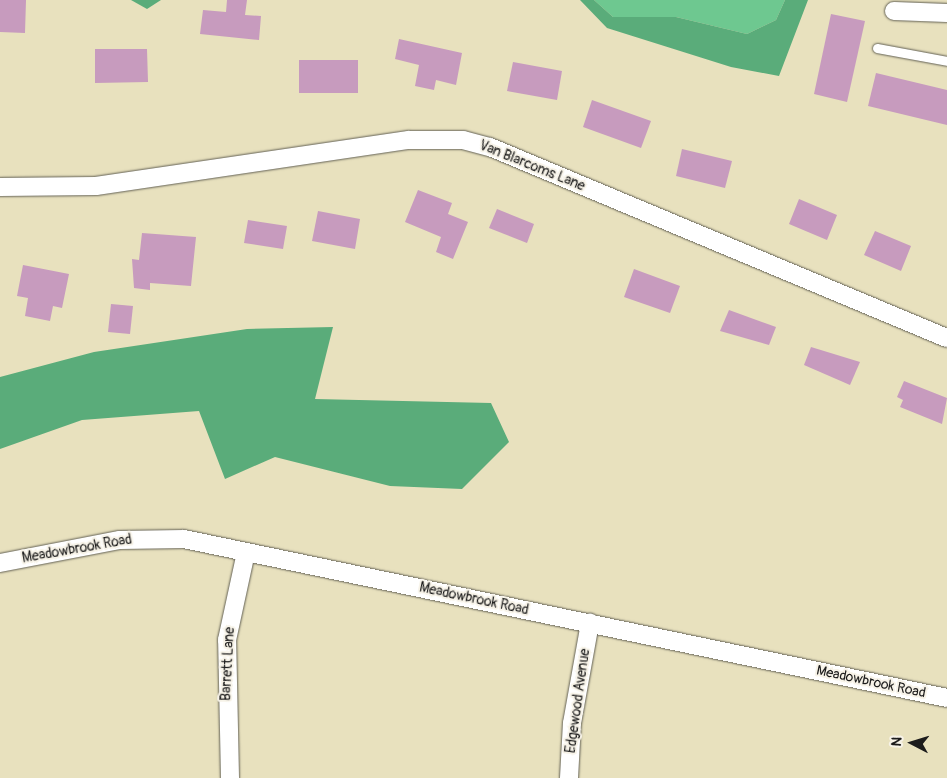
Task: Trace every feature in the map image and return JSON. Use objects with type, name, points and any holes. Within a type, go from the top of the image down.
[{"type":"street","points":[[894,11],[947,13]]},
{"type":"street","name":"Van Blarcoms Lane","points":[[0,187],[96,186],[409,140],[463,140],[490,147],[947,338]]},
{"type":"street","name":"Meadowbrook Road","points":[[0,563],[152,537],[246,552],[947,698]]},
{"type":"street","name":"Barrett Lane","points":[[230,778],[227,640],[246,552]]},
{"type":"street","name":"Edgewood Avenue","points":[[569,778],[572,723],[590,623]]},
{"type":"lane","points":[[877,48],[947,61]]},
{"type":"green space","points":[[131,0],[161,0],[147,9]]},
{"type":"green space","points":[[580,0],[594,0],[613,17],[676,17],[747,34],[776,20],[785,0],[808,0],[779,76],[731,67],[607,28]]},
{"type":"green space","points":[[594,0],[785,0],[776,20],[747,34],[676,17],[613,17]]},
{"type":"green space","points":[[333,327],[315,399],[491,403],[509,442],[462,489],[390,486],[275,457],[225,479],[199,411],[82,420],[0,449],[0,377],[94,352],[247,329]]},
{"type":"building","points":[[0,0],[26,0],[25,33],[0,32]]},
{"type":"building","points":[[227,0],[247,0],[245,15],[261,16],[259,40],[200,34],[203,10],[226,12]]},
{"type":"building","points":[[831,14],[865,21],[847,102],[814,94]]},
{"type":"building","points":[[399,39],[462,53],[456,85],[436,80],[434,90],[415,86],[419,65],[395,59]]},
{"type":"building","points":[[95,49],[147,49],[148,82],[95,83]]},
{"type":"building","points":[[299,60],[358,60],[358,93],[299,93]]},
{"type":"building","points":[[513,62],[562,71],[557,100],[507,91]]},
{"type":"building","points":[[876,73],[947,90],[947,125],[868,106]]},
{"type":"building","points":[[592,100],[651,121],[641,148],[583,127]]},
{"type":"building","points":[[682,149],[732,161],[725,188],[676,176]]},
{"type":"building","points":[[418,190],[452,203],[448,214],[468,222],[453,259],[436,252],[441,237],[405,222]]},
{"type":"building","points":[[799,199],[837,215],[827,240],[789,224]]},
{"type":"building","points":[[497,209],[534,224],[527,243],[489,228]]},
{"type":"building","points":[[318,211],[360,219],[355,249],[312,241]]},
{"type":"building","points":[[248,220],[287,226],[283,249],[244,243]]},
{"type":"building","points":[[875,231],[911,246],[901,271],[864,255]]},
{"type":"building","points":[[142,233],[196,237],[191,286],[150,283],[150,290],[134,288],[132,259],[139,260]]},
{"type":"building","points":[[23,265],[69,274],[62,308],[53,306],[50,321],[25,316],[28,298],[17,296]]},
{"type":"building","points":[[634,269],[680,286],[670,313],[624,297]]},
{"type":"building","points":[[111,304],[133,306],[130,334],[108,332]]},
{"type":"building","points":[[729,310],[776,327],[769,345],[720,331]]},
{"type":"building","points":[[811,347],[860,362],[850,385],[804,365]]},
{"type":"building","points":[[904,381],[947,398],[942,424],[900,407],[903,400],[897,397]]}]
